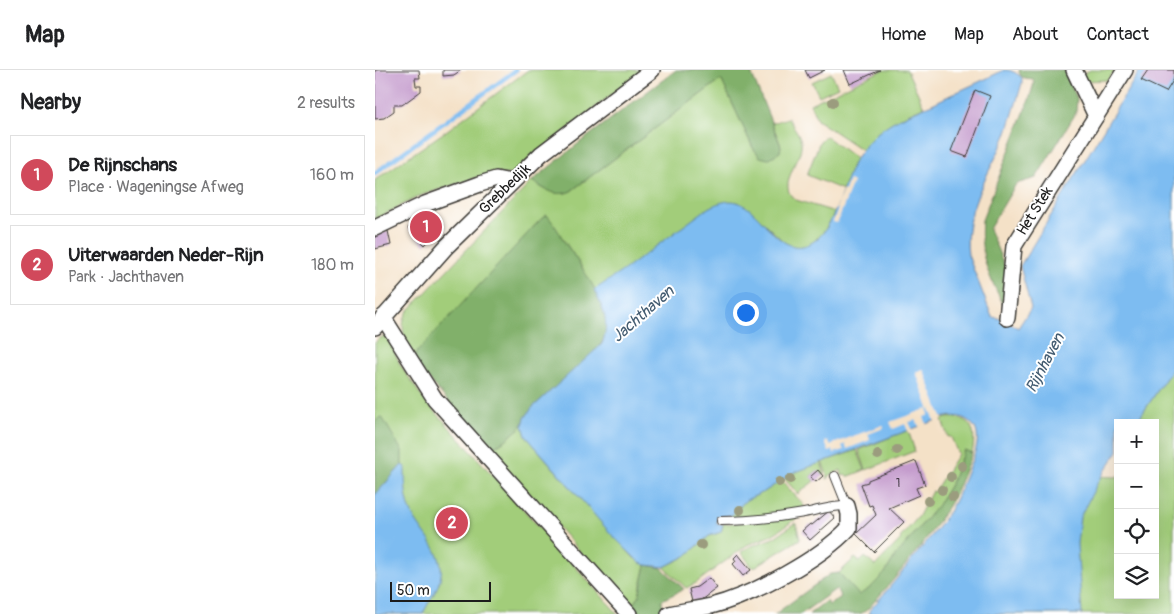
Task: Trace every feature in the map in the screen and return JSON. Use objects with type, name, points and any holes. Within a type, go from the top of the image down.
[{"type":"street","name":"Grebbedijk","points":[[379,322],[446,247],[541,154],[652,70]]},
{"type":"street","points":[[1074,70],[1095,116]]},
{"type":"street","name":"Het Stek","points":[[1007,318],[1014,246],[1125,70]]},
{"type":"street","points":[[375,228],[425,204],[480,184],[496,179],[511,182]]},
{"type":"street","points":[[379,322],[435,399],[629,614]]},
{"type":"street","points":[[669,614],[711,606],[745,593],[801,566],[823,552],[849,528],[847,506]]},
{"type":"lane","points":[[721,521],[770,519],[807,513],[831,506],[847,506],[835,476]]},
{"type":"green space","points":[[528,70],[643,70],[511,174],[479,177],[422,195],[375,219],[375,180],[446,131]]},
{"type":"green space","points":[[676,70],[750,70],[781,146],[780,152],[768,159],[760,157],[753,148],[720,80],[571,191],[560,194],[555,193],[546,190],[532,181],[579,143]]},
{"type":"green space","points":[[883,70],[907,70],[924,107],[890,124],[862,150],[817,120],[810,104]]},
{"type":"green space","points":[[1019,70],[1064,70],[1077,98],[1076,113],[1036,178],[1016,184],[989,229],[1008,274],[1004,306],[986,265],[981,233],[982,220],[1034,83],[1033,79],[1022,77]]},
{"type":"green space","points":[[1090,70],[1115,70],[1108,80],[1083,81],[1080,76]]},
{"type":"green space","points":[[831,73],[838,87],[819,96],[812,82]]},
{"type":"green space","points":[[720,80],[753,148],[781,146],[772,123],[788,118],[798,133],[801,149],[789,180],[790,194],[796,200],[835,212],[824,232],[812,243],[803,247],[787,245],[750,210],[738,202],[594,290],[583,269],[547,215],[541,219],[414,358],[408,346],[403,328],[403,322],[408,311],[532,181],[546,190],[555,193],[560,194],[571,191]]},
{"type":"green space","points":[[826,136],[856,159],[843,190],[807,175],[820,141]]},
{"type":"green space","points":[[547,215],[596,291],[605,312],[607,322],[606,333],[596,350],[532,408],[525,418],[523,425],[507,439],[490,449],[424,374],[414,358],[417,352],[541,219]]},
{"type":"green space","points":[[387,336],[400,364],[422,397],[618,614],[375,614],[375,343],[379,338]]},
{"type":"green space","points":[[1174,366],[1174,614],[869,614],[1064,475],[1114,477],[1114,599],[1159,599],[1159,419],[1139,419]]},
{"type":"green space","points":[[382,417],[402,451],[402,465],[375,495],[375,422]]},
{"type":"green space","points":[[946,418],[962,419],[971,426],[974,438],[972,453],[964,450],[952,481],[938,505],[894,558],[885,573],[859,596],[839,573],[855,558],[860,562],[865,557],[875,566],[901,539],[919,516],[932,491],[934,492],[958,454],[951,437],[948,437],[942,420]]},
{"type":"green space","points":[[523,425],[526,436],[556,471],[634,558],[646,565],[639,596],[631,610],[490,449]]},
{"type":"green space","points":[[908,430],[915,451],[866,470],[859,450]]},
{"type":"green space","points":[[857,450],[865,470],[847,477],[845,475],[842,476],[841,470],[827,479],[822,462]]},
{"type":"green space","points":[[964,450],[972,453],[948,506],[900,572],[867,610],[860,614],[809,614],[826,601],[829,605],[841,597],[836,589],[801,614],[775,614],[830,574],[839,573],[859,595],[870,588],[885,573],[894,558],[938,505],[952,481]]},
{"type":"green space","points":[[821,462],[824,472],[823,476],[817,471],[811,476],[814,481],[798,494],[784,478],[793,473]]},
{"type":"green space","points":[[781,480],[803,504],[805,510],[768,516],[731,518],[730,515],[746,500],[764,492]]},
{"type":"green space","points":[[799,517],[772,535],[747,545],[696,583],[686,588],[664,567],[684,557],[709,536],[719,533],[723,524]]},
{"type":"green space","points":[[796,523],[800,539],[753,568],[741,552],[773,538]]},
{"type":"green space","points":[[646,565],[662,568],[684,589],[662,600],[663,611],[644,613],[631,610],[639,596]]},
{"type":"water","points":[[1004,70],[1012,71],[1022,78],[1006,135],[973,208],[967,239],[968,255],[992,317],[1003,319],[1018,328],[1031,308],[1020,266],[1140,70],[1174,70],[1174,366],[1139,419],[1114,419],[1114,457],[1098,482],[1080,517],[1077,544],[1082,614],[869,614],[869,611],[950,510],[974,455],[977,445],[976,429],[966,419],[950,416],[793,473],[764,492],[746,500],[732,515],[717,517],[717,524],[723,524],[721,532],[709,536],[686,556],[664,567],[640,563],[611,534],[526,436],[523,425],[525,418],[532,408],[602,344],[606,329],[605,316],[594,290],[708,208],[726,202],[737,202],[746,207],[781,240],[790,245],[800,246],[811,243],[826,229],[836,209],[853,164],[870,140],[877,133],[899,119]]},
{"type":"water","points":[[402,465],[405,467],[406,492],[410,510],[436,551],[441,567],[441,575],[436,590],[423,614],[375,614],[375,495]]},
{"type":"pier","points":[[849,180],[853,182],[837,223],[833,222],[838,209],[836,208]]},
{"type":"pier","points":[[923,369],[943,420],[936,423],[930,409],[928,410],[929,415],[924,417],[927,426],[920,428],[916,420],[909,422],[913,431],[909,433],[905,424],[893,429],[890,422],[929,408],[916,372]]},
{"type":"pier","points":[[883,425],[884,428],[868,434],[870,440],[847,449],[845,444],[842,446],[844,450],[834,453],[832,449],[829,452],[825,442],[828,441],[830,445]]},
{"type":"building","points":[[375,70],[419,70],[420,78],[415,78],[416,86],[421,86],[421,91],[402,105],[394,105],[394,111],[384,118],[375,119]]},
{"type":"building","points":[[443,70],[461,70],[454,75],[443,76]]},
{"type":"building","points":[[805,70],[825,70],[809,78]]},
{"type":"building","points":[[844,70],[880,70],[850,84]]},
{"type":"building","points":[[1148,70],[1174,70],[1174,79],[1166,92],[1141,80]]},
{"type":"building","points":[[975,90],[990,96],[967,157],[951,151]]},
{"type":"building","points":[[427,209],[444,225],[425,245],[408,228]]},
{"type":"building","points":[[388,231],[391,245],[375,249],[375,235]]},
{"type":"building","points":[[916,461],[925,485],[916,488],[919,495],[889,508],[904,522],[874,552],[856,534],[876,515],[872,505],[869,506],[861,484]]},
{"type":"building","points":[[818,470],[823,476],[816,482],[810,477]]},
{"type":"building","points":[[829,511],[835,518],[810,540],[802,531]]},
{"type":"building","points":[[738,554],[751,570],[743,576],[733,564],[736,561],[734,558]]},
{"type":"building","points":[[709,578],[717,588],[701,600],[692,602],[689,589],[697,587]]},
{"type":"waterway","points":[[375,173],[516,70]]},
{"type":"place","name":"De Rijnschans","points":[[426,227]]},
{"type":"place","name":"Uiterwaarden Neder-Rijn","points":[[452,523]]},
{"type":"water label","name":"Jachthaven","points":[[643,314]]},
{"type":"water label","name":"Rijnhaven","points":[[1045,363]]}]
